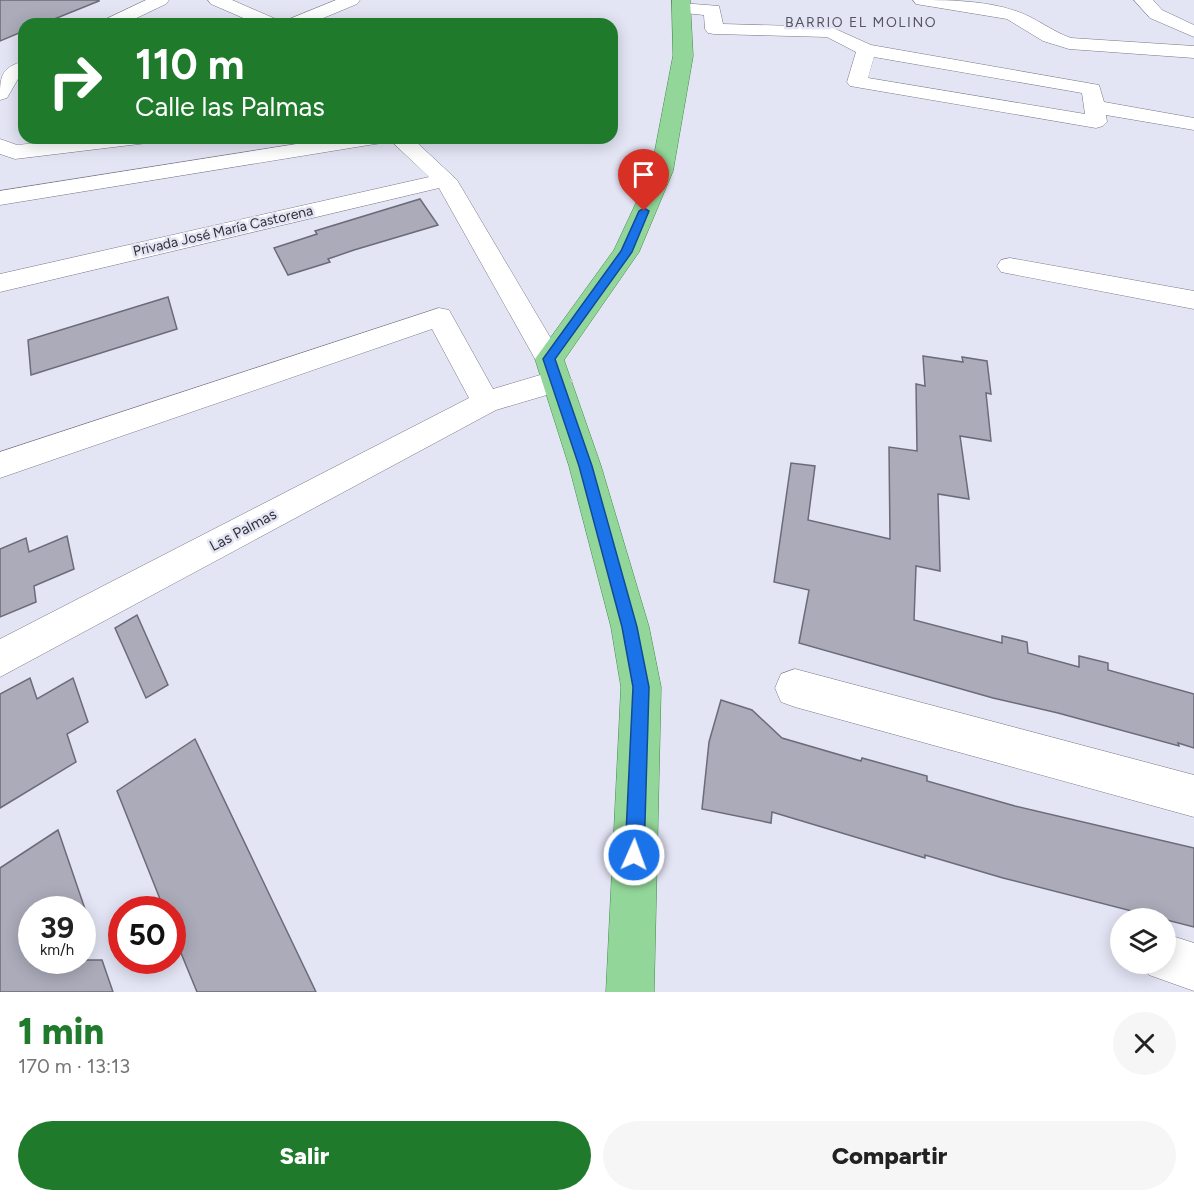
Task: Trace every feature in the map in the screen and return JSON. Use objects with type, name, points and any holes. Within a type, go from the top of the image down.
[{"type":"main road","points":[[630,992],[641,687],[630,627],[589,477],[553,370],[626,252],[662,171],[683,56],[681,4]]},
{"type":"street","points":[[127,18],[160,0]]},
{"type":"street","points":[[217,0],[272,18]]},
{"type":"street","points":[[308,18],[351,0]]},
{"type":"street","points":[[922,0],[1012,15],[1050,37],[1069,43],[1194,52]]},
{"type":"street","points":[[1143,0],[1156,14],[1194,32]]},
{"type":"street","points":[[1162,0],[1194,20]]},
{"type":"street","points":[[681,4],[713,10],[714,29],[831,32],[866,50],[1092,89],[1096,122],[857,82],[866,50]]},
{"type":"street","points":[[0,94],[10,75],[18,70]]},
{"type":"street","points":[[1094,107],[1194,124]]},
{"type":"street","points":[[0,146],[15,152],[86,144]]},
{"type":"street","points":[[0,198],[338,144]]},
{"type":"street","points":[[406,144],[446,180],[553,370]]},
{"type":"street","name":"Privada José María Castorena","points":[[0,283],[446,180]]},
{"type":"street","points":[[1010,266],[1194,300]]},
{"type":"street","points":[[0,465],[439,317],[486,402]]},
{"type":"street","name":"Las Palmas","points":[[0,659],[486,402],[553,370]]},
{"type":"street","points":[[795,688],[1194,796]]},
{"type":"street","points":[[1176,961],[1194,967]]},
{"type":"building","points":[[0,0],[99,0],[57,18],[18,18],[18,34],[0,41]]},
{"type":"building","points":[[420,199],[438,225],[354,250],[328,259],[330,262],[288,275],[274,248],[317,234],[315,231]]},
{"type":"building","points":[[168,297],[177,329],[31,375],[28,340]]},
{"type":"building","points":[[923,356],[963,362],[962,357],[987,361],[991,394],[986,393],[991,441],[960,436],[969,499],[938,494],[940,571],[916,566],[914,620],[1002,643],[1002,636],[1027,642],[1028,653],[1079,667],[1079,656],[1108,663],[1108,670],[1194,694],[1194,748],[993,698],[799,643],[809,590],[774,582],[791,463],[815,466],[808,520],[890,539],[889,447],[917,451],[916,384],[925,386]]},
{"type":"building","points":[[67,536],[74,569],[34,586],[36,602],[0,617],[0,549],[26,538],[29,552]]},
{"type":"building","points":[[137,615],[168,685],[146,698],[115,628]]},
{"type":"building","points":[[30,678],[37,699],[73,678],[88,722],[67,734],[76,762],[0,808],[0,694]]},
{"type":"building","points":[[721,700],[752,710],[782,738],[861,761],[862,758],[927,776],[927,781],[1015,806],[1194,848],[1194,927],[1176,922],[1176,908],[1120,908],[925,855],[925,858],[772,812],[771,823],[702,809],[709,742]]},
{"type":"building","points":[[195,739],[316,992],[197,992],[186,965],[186,896],[159,896],[117,791]]},
{"type":"building","points":[[58,830],[81,896],[18,896],[18,974],[96,974],[96,960],[102,960],[113,992],[0,992],[0,868]]},
{"type":"district","name":"BARRIO EL MOLINO","points":[[861,22]]},
{"type":"route","points":[[634,855],[641,687],[630,627],[585,466],[549,359],[626,252],[644,211]]}]
